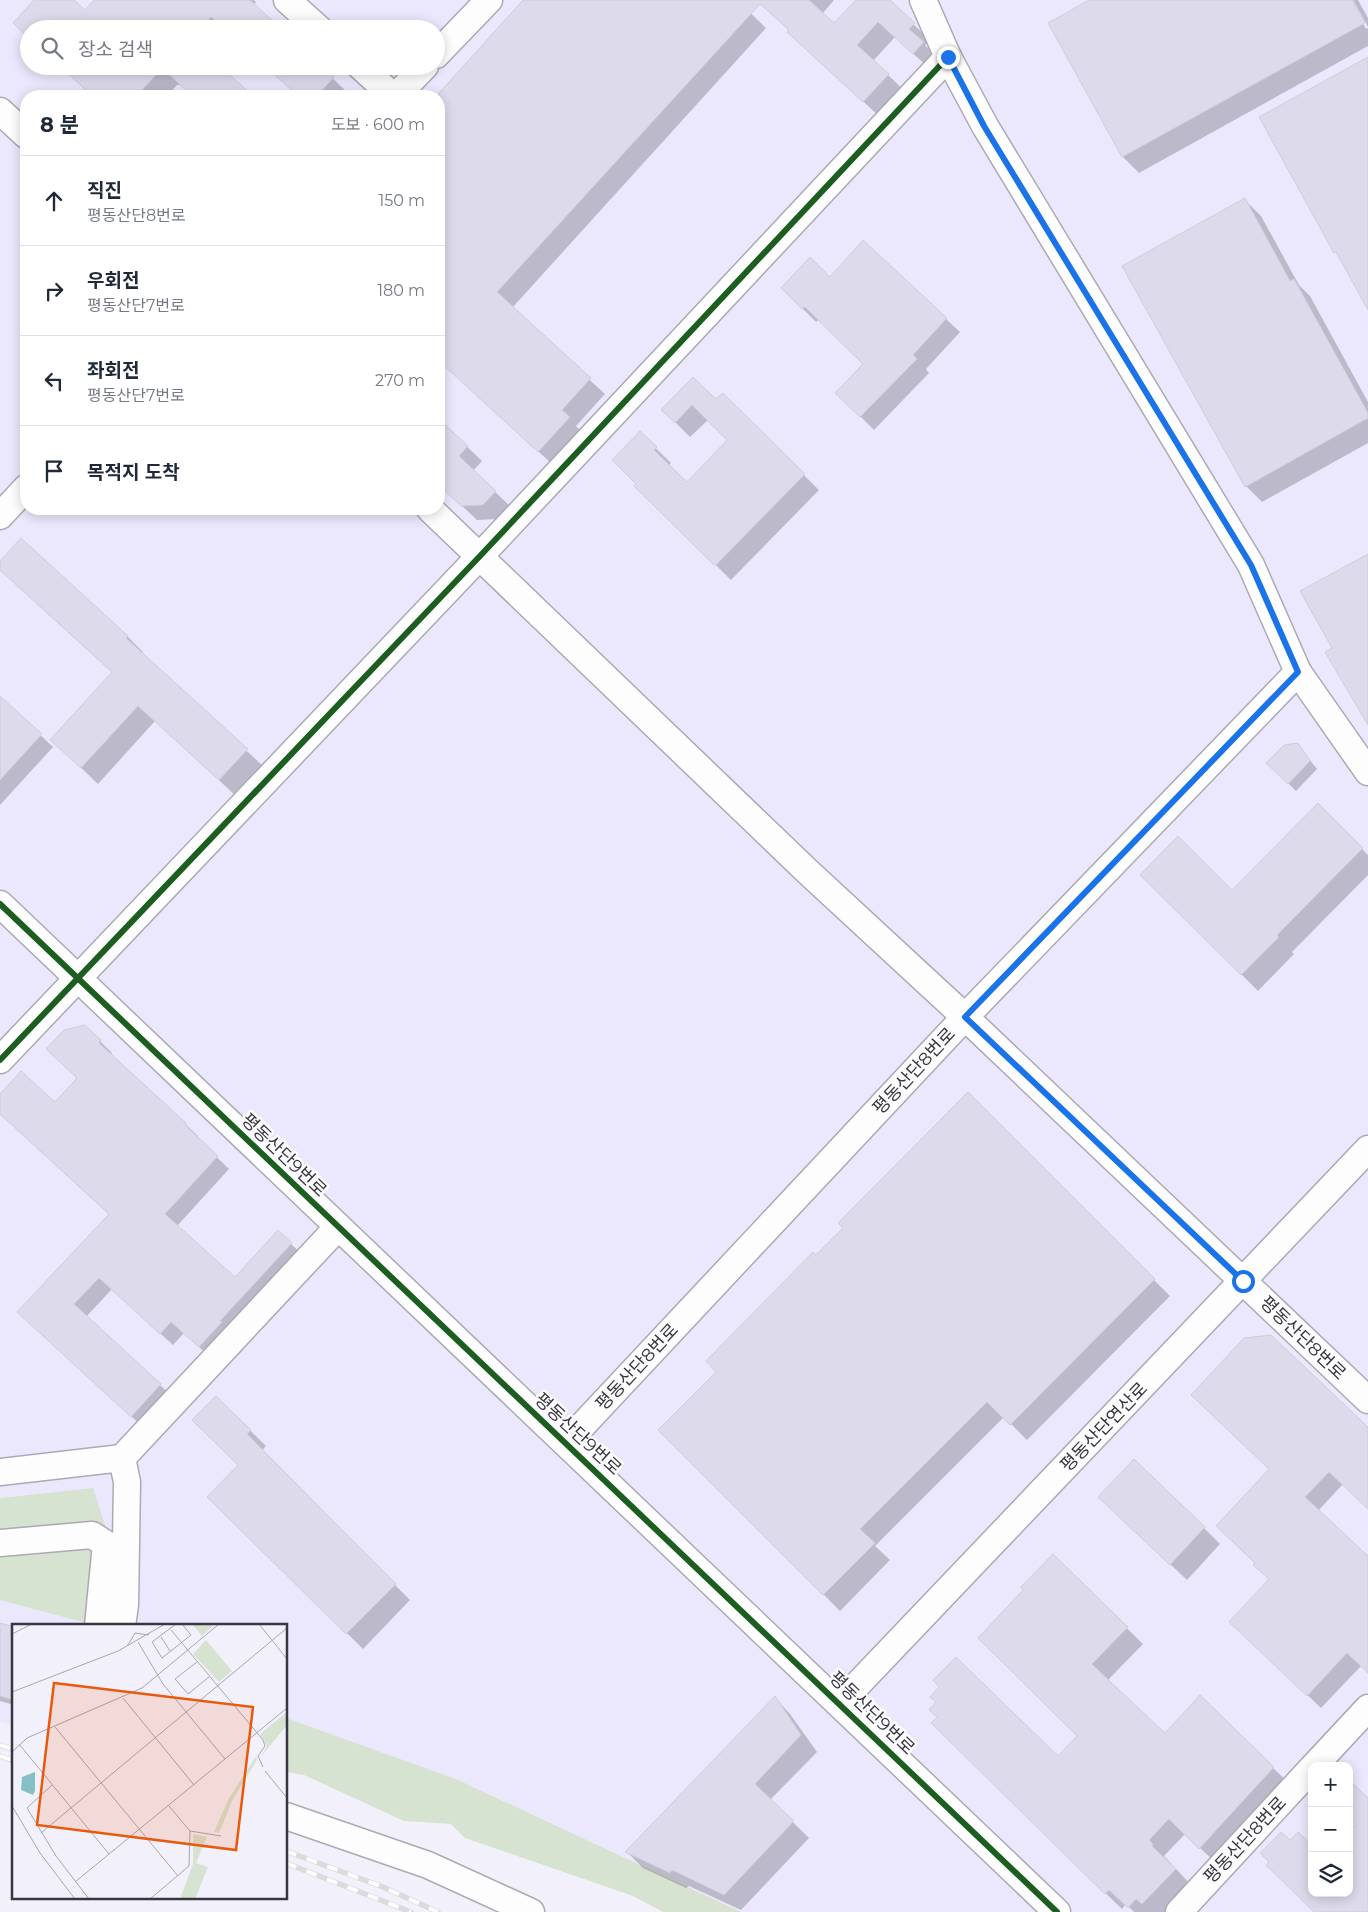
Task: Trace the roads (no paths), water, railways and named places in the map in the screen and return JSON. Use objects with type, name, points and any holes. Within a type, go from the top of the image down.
[{"type":"street","points":[[287,0],[308,20]]},
{"type":"street","points":[[445,46],[489,0]]},
{"type":"street","points":[[923,0],[948,57],[984,126],[1251,565],[1298,672],[1368,772]]},
{"type":"street","points":[[0,1060],[480,556],[948,57]]},
{"type":"street","points":[[370,75],[388,90]]},
{"type":"street","points":[[401,90],[416,75]]},
{"type":"street","points":[[0,111],[20,129]]},
{"type":"street","points":[[0,516],[20,494]]},
{"type":"street","points":[[436,515],[807,871],[965,1017],[1298,672]]},
{"type":"street","name":"평동산단9번로","points":[[0,904],[1057,1912]]},
{"type":"street","name":"평동산단8번로","points":[[566,1443],[965,1017],[1368,1400]]},
{"type":"street","name":"평동산단연산로","points":[[840,1703],[1368,1149]]},
{"type":"street","points":[[0,1472],[122,1458],[338,1227]]},
{"type":"street","points":[[122,1458],[127,1482],[125,1605],[122,1624]]},
{"type":"street","points":[[0,1543],[92,1535],[106,1544],[98,1624]]},
{"type":"street","name":"평동산단8번로","points":[[1318,1762],[1368,1708]]},
{"type":"street","name":"평동산단8번로","points":[[1179,1912],[1308,1772]]},
{"type":"street","points":[[288,1817],[428,1865],[531,1912]]},
{"type":"railway","points":[[0,1745],[12,1749]]},
{"type":"railway","points":[[0,1756],[12,1760]]},
{"type":"railway","points":[[288,1852],[383,1887],[438,1912]]},
{"type":"railway","points":[[288,1864],[411,1912]]}]
